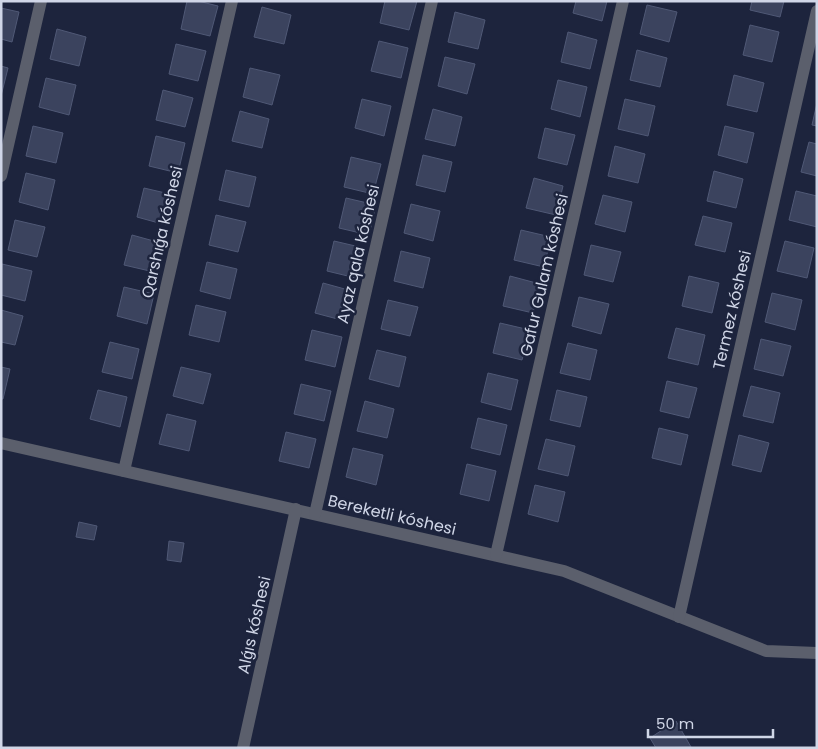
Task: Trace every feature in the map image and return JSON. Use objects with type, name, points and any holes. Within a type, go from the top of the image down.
[{"type":"street","points":[[1,176],[41,1]]},
{"type":"street","name":"Qarshıǵa kóshesi","points":[[124,470],[232,1]]},
{"type":"street","name":"Ayaz qala kóshesi","points":[[315,514],[432,1]]},
{"type":"street","name":"Gafur Gulam kóshesi","points":[[496,555],[623,1]]},
{"type":"street","name":"Termez kóshesi","points":[[679,617],[817,11]]},
{"type":"street","name":"Bereketli kóshesi","points":[[1,443],[564,571],[766,651],[817,653]]},
{"type":"street","name":"Alǵıs kóshesi","points":[[243,748],[296,509]]},
{"type":"building","points":[[187,1],[198,1],[218,6],[210,36],[181,29]]},
{"type":"building","points":[[385,1],[417,1],[409,30],[380,23]]},
{"type":"building","points":[[576,1],[607,1],[602,21],[573,13]]},
{"type":"building","points":[[752,1],[784,1],[780,17],[750,10]]},
{"type":"building","points":[[647,5],[677,12],[669,42],[640,34]]},
{"type":"building","points":[[262,7],[291,15],[284,44],[254,37]]},
{"type":"building","points":[[1,8],[19,12],[12,42],[1,39]]},
{"type":"building","points":[[455,12],[485,20],[478,49],[448,42]]},
{"type":"building","points":[[750,25],[779,32],[772,62],[743,55]]},
{"type":"building","points":[[57,29],[86,37],[79,66],[50,59]]},
{"type":"building","points":[[568,32],[597,40],[590,69],[561,62]]},
{"type":"building","points":[[379,41],[408,48],[401,78],[371,71]]},
{"type":"building","points":[[176,44],[206,51],[198,81],[169,74]]},
{"type":"building","points":[[637,50],[667,58],[660,87],[630,80]]},
{"type":"building","points":[[445,57],[475,64],[467,94],[438,86]]},
{"type":"building","points":[[1,66],[8,68],[1,96]]},
{"type":"building","points":[[250,68],[280,75],[272,105],[243,97]]},
{"type":"building","points":[[734,75],[764,83],[757,112],[727,105]]},
{"type":"building","points":[[46,78],[76,85],[69,115],[39,107]]},
{"type":"building","points":[[558,80],[587,87],[580,117],[551,109]]},
{"type":"building","points":[[163,90],[193,98],[185,127],[156,120]]},
{"type":"building","points":[[362,99],[391,106],[384,136],[355,128]]},
{"type":"building","points":[[625,99],[655,106],[648,136],[618,129]]},
{"type":"building","points":[[817,103],[817,126],[812,125]]},
{"type":"building","points":[[433,109],[462,117],[455,146],[425,139]]},
{"type":"building","points":[[240,111],[269,119],[262,148],[232,141]]},
{"type":"building","points":[[33,126],[63,133],[56,163],[26,156]]},
{"type":"building","points":[[725,126],[754,133],[747,163],[718,155]]},
{"type":"building","points":[[545,128],[575,135],[567,165],[538,158]]},
{"type":"building","points":[[156,136],[185,143],[178,173],[149,166]]},
{"type":"building","points":[[809,142],[817,144],[817,176],[801,172]]},
{"type":"building","points":[[615,146],[645,154],[638,183],[608,176]]},
{"type":"building","points":[[423,155],[452,162],[445,192],[416,185]]},
{"type":"building","points":[[351,157],[381,164],[373,194],[344,187]]},
{"type":"building","points":[[226,170],[256,177],[249,207],[219,200]]},
{"type":"building","points":[[714,171],[743,179],[736,208],[707,201]]},
{"type":"building","points":[[26,173],[55,180],[48,210],[19,202]]},
{"type":"building","points":[[534,178],[563,186],[556,215],[526,208]]},
{"type":"building","points":[[144,188],[174,195],[166,225],[137,217]]},
{"type":"building","points":[[796,191],[817,196],[817,227],[789,220]]},
{"type":"building","points":[[603,195],[632,202],[625,232],[595,224]]},
{"type":"building","points":[[346,198],[376,205],[369,235],[339,228]]},
{"type":"building","points":[[411,204],[440,211],[433,241],[404,233]]},
{"type":"building","points":[[216,215],[246,222],[238,252],[209,245]]},
{"type":"building","points":[[703,216],[732,223],[725,252],[695,245]]},
{"type":"building","points":[[15,220],[45,227],[37,257],[8,250]]},
{"type":"building","points":[[521,230],[551,237],[544,267],[514,260]]},
{"type":"building","points":[[132,235],[161,243],[154,272],[124,265]]},
{"type":"building","points":[[334,241],[364,248],[356,278],[327,271]]},
{"type":"building","points":[[785,241],[814,248],[807,278],[777,271]]},
{"type":"building","points":[[591,245],[621,252],[613,282],[584,275]]},
{"type":"building","points":[[401,251],[430,258],[423,288],[394,281]]},
{"type":"building","points":[[207,262],[237,269],[230,299],[200,291]]},
{"type":"building","points":[[2,264],[32,271],[25,301],[1,295]]},
{"type":"building","points":[[510,276],[540,284],[533,313],[503,306]]},
{"type":"building","points":[[689,276],[719,283],[712,313],[682,306]]},
{"type":"building","points":[[323,283],[352,291],[345,321],[315,313]]},
{"type":"building","points":[[124,287],[154,294],[147,324],[117,316]]},
{"type":"building","points":[[772,293],[802,300],[795,330],[765,322]]},
{"type":"building","points":[[579,297],[609,304],[601,334],[572,326]]},
{"type":"building","points":[[388,300],[418,307],[410,336],[381,329]]},
{"type":"building","points":[[196,305],[226,312],[219,342],[189,335]]},
{"type":"building","points":[[1,310],[23,316],[15,345],[1,342]]},
{"type":"building","points":[[500,323],[530,330],[522,360],[493,353]]},
{"type":"building","points":[[676,328],[705,335],[698,365],[668,358]]},
{"type":"building","points":[[312,330],[342,337],[335,367],[305,360]]},
{"type":"building","points":[[761,339],[791,346],[783,376],[754,369]]},
{"type":"building","points":[[110,342],[139,349],[132,379],[102,372]]},
{"type":"building","points":[[568,343],[597,350],[590,380],[560,373]]},
{"type":"building","points":[[377,350],[406,357],[399,387],[369,379]]},
{"type":"building","points":[[1,367],[10,369],[3,399],[1,399]]},
{"type":"building","points":[[181,367],[211,374],[203,404],[173,396]]},
{"type":"building","points":[[488,373],[518,380],[511,410],[481,402]]},
{"type":"building","points":[[667,381],[697,388],[689,418],[660,411]]},
{"type":"building","points":[[301,384],[331,391],[324,421],[294,414]]},
{"type":"building","points":[[751,386],[780,393],[773,423],[743,416]]},
{"type":"building","points":[[98,390],[127,397],[120,427],[90,419]]},
{"type":"building","points":[[557,390],[587,397],[580,427],[550,420]]},
{"type":"building","points":[[365,401],[394,409],[387,438],[357,431]]},
{"type":"building","points":[[167,414],[196,421],[189,451],[159,444]]},
{"type":"building","points":[[478,418],[507,425],[500,455],[471,448]]},
{"type":"building","points":[[659,428],[688,435],[681,465],[652,458]]},
{"type":"building","points":[[286,432],[316,439],[309,468],[279,461]]},
{"type":"building","points":[[739,435],[769,443],[761,472],[732,465]]},
{"type":"building","points":[[546,439],[575,446],[568,476],[538,469]]},
{"type":"building","points":[[353,448],[383,455],[376,485],[346,477]]},
{"type":"building","points":[[467,464],[496,471],[489,501],[460,494]]},
{"type":"building","points":[[535,485],[565,492],[558,522],[528,514]]},
{"type":"building","points":[[79,522],[97,526],[94,540],[76,537]]},
{"type":"building","points":[[169,541],[184,543],[181,562],[167,560]]},
{"type":"building","points":[[676,721],[691,747],[656,748],[650,738]]}]
